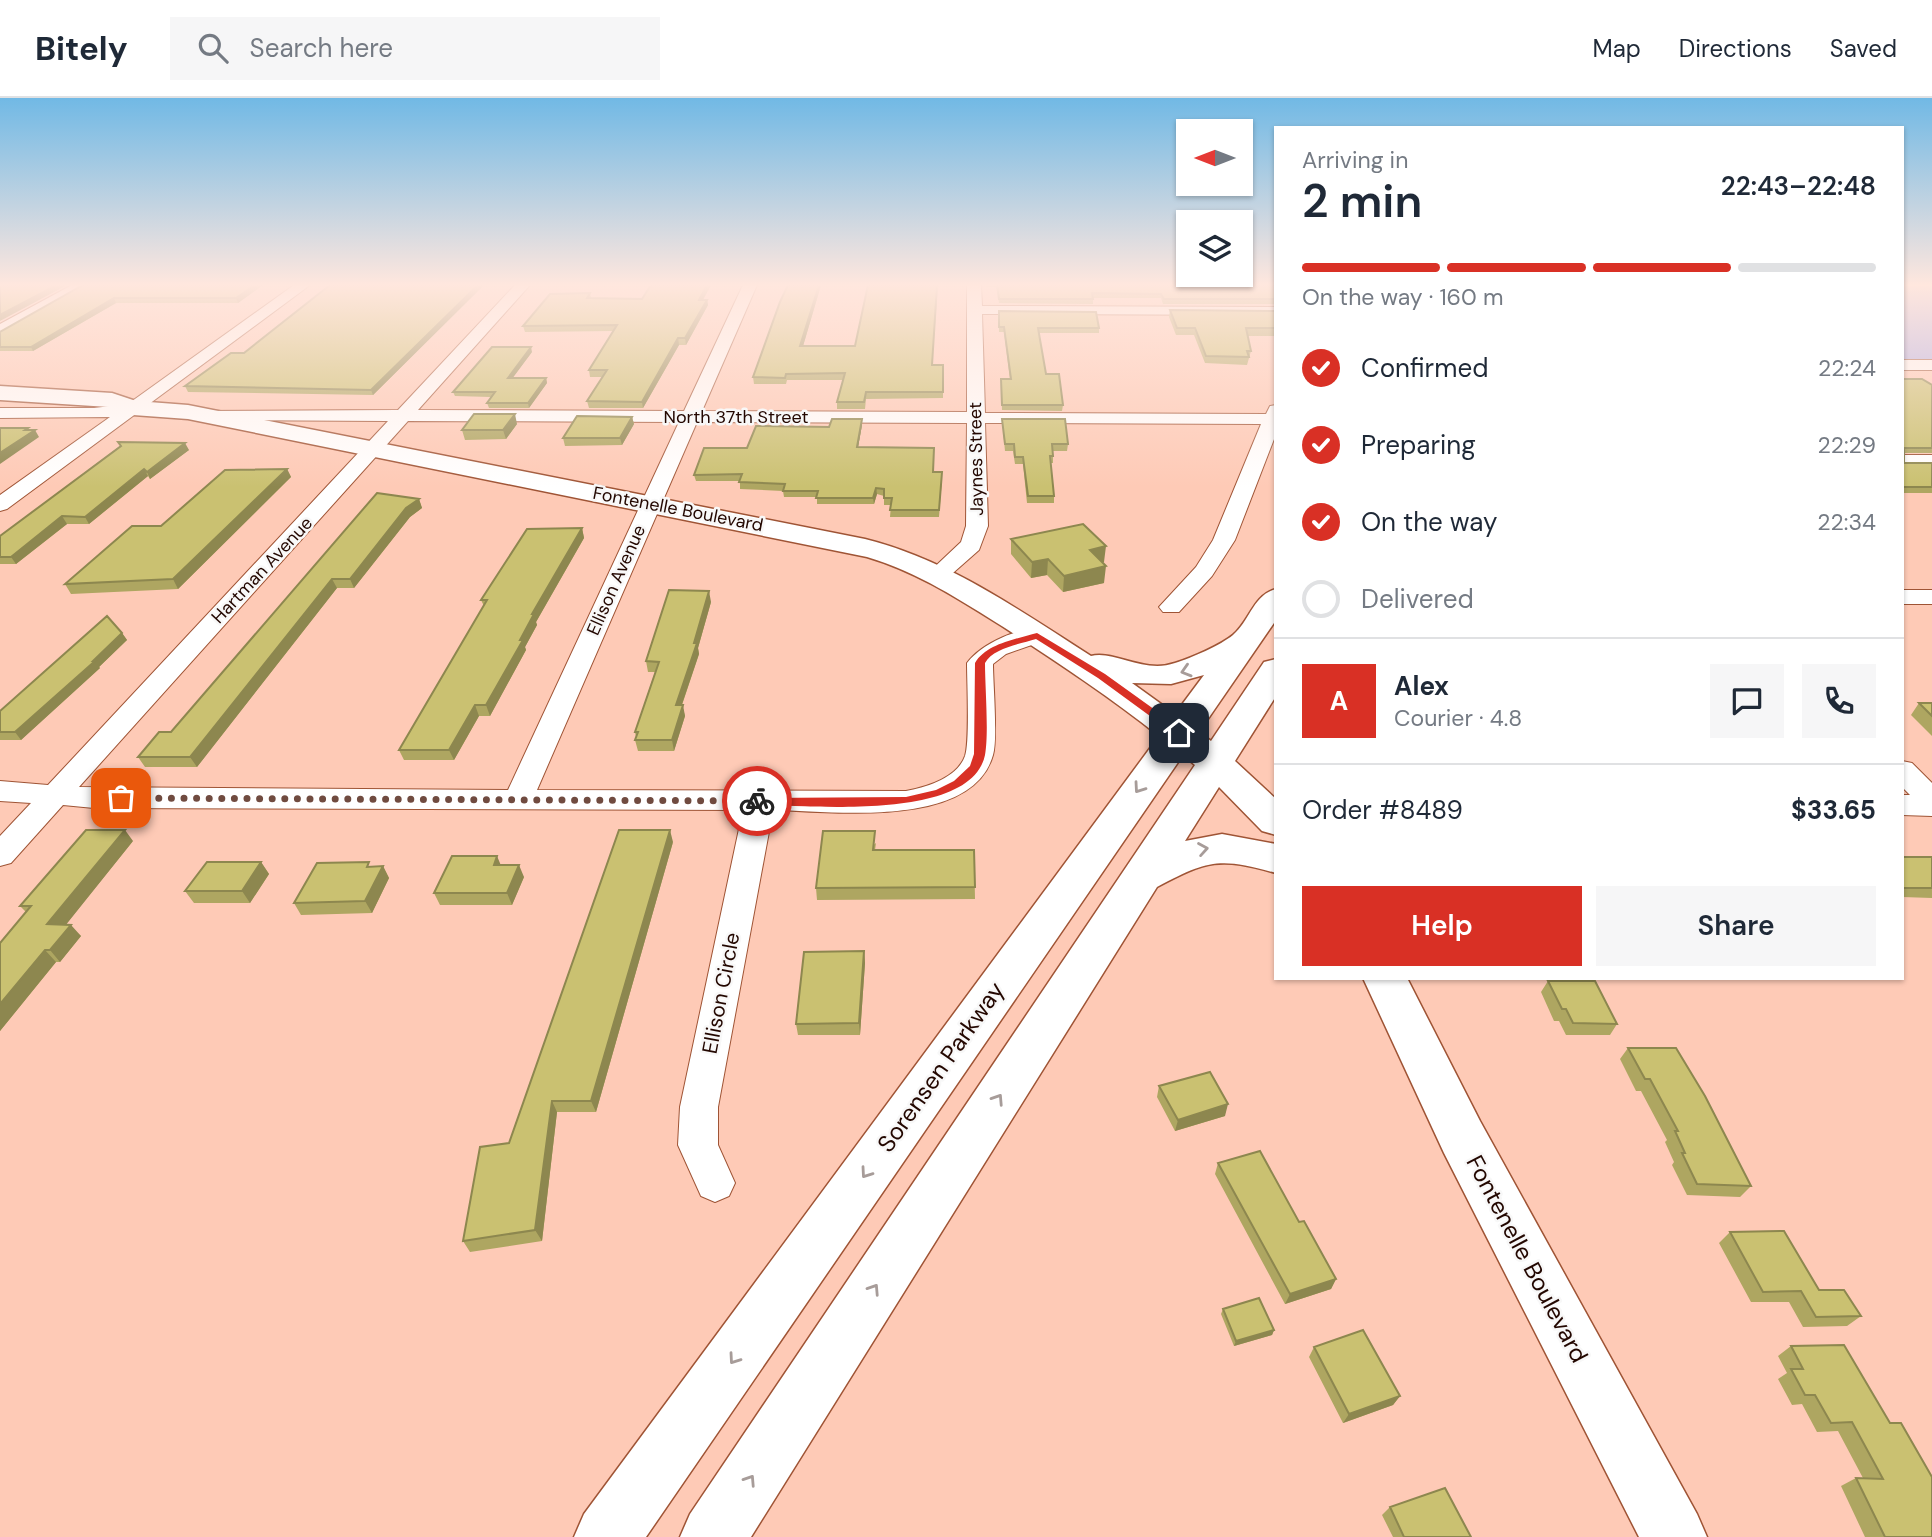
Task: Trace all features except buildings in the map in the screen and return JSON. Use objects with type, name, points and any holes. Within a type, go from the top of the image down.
[{"type":"main road","name":"Fontenelle Boulevard","points":[[0,393],[112,400],[134,408],[201,415],[854,544],[913,563],[1065,653],[1197,748],[1274,820]]},
{"type":"main road","name":"Sorensen Parkway","points":[[713,1537],[1142,877],[1246,639],[1274,601]]},
{"type":"main road","points":[[1065,653],[1126,673],[1164,676],[1199,667],[1246,639]]},
{"type":"main road","name":"Sorensen Parkway","points":[[607,1537],[1197,748],[1274,671]]},
{"type":"main road","points":[[1142,877],[1180,855],[1200,849],[1246,850],[1274,858]]},
{"type":"main road","name":"Fontenelle Boulevard","points":[[1386,980],[1462,1137],[1674,1537]]},
{"type":"street","points":[[0,505],[211,352]]},
{"type":"street","name":"Hartman Avenue","points":[[0,855],[461,352]]},
{"type":"street","name":"Ellison Avenue","points":[[519,800],[720,352]]},
{"type":"street","name":"Jaynes Street","points":[[937,575],[965,552],[976,533],[975,352]]},
{"type":"street","points":[[1904,365],[1932,365]]},
{"type":"street","points":[[0,413],[93,413],[134,408]]},
{"type":"street","points":[[1171,607],[1204,571],[1224,540],[1274,414]]},
{"type":"street","name":"North 37th Street","points":[[201,415],[976,418],[1274,414]]},
{"type":"street","points":[[1904,461],[1932,461]]},
{"type":"street","points":[[1904,597],[1932,597]]},
{"type":"street","points":[[0,791],[94,798],[906,801],[940,793],[958,783],[975,767],[980,754],[980,663],[984,655],[1037,635]]},
{"type":"street","points":[[1904,771],[1932,803]]},
{"type":"street","name":"Ellison Circle","points":[[715,1183],[698,1145],[699,1107],[760,801]]},
{"type":"street","points":[[1904,805],[1932,803]]},
{"type":"shaded area","points":[[1904,352],[1932,352],[1932,360],[1904,360]]},
{"type":"way so far","points":[[121,798],[757,801]]},
{"type":"route","points":[[757,801],[906,801],[940,793],[958,783],[975,767],[980,754],[980,663],[984,655],[1037,635],[1101,676],[1179,733]]}]
